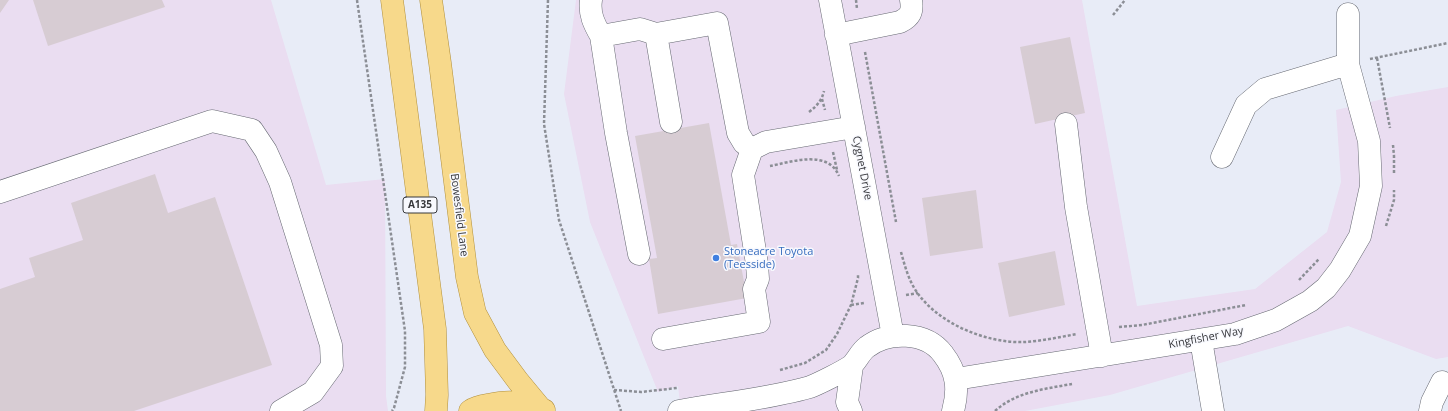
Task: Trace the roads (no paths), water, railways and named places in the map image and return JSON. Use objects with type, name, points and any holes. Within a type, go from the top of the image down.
[{"type":"main road","name":"A135","points":[[392,0],[395,13],[436,329],[436,411]]},
{"type":"main road","name":"Bowesfield Lane","points":[[431,0],[467,277],[476,313],[495,350],[518,382],[544,410]]},
{"type":"main road","points":[[470,411],[476,408],[504,402],[520,403],[544,410]]},
{"type":"street","points":[[591,0],[590,9],[593,22],[601,36],[616,133],[639,254]]},
{"type":"street","name":"Cygnet Drive","points":[[830,0],[893,336]]},
{"type":"street","points":[[836,35],[900,22],[908,18],[912,12],[911,0]]},
{"type":"street","name":"Kingfisher Way","points":[[956,379],[1235,334],[1276,320],[1310,301],[1326,288],[1340,270],[1360,236],[1371,186],[1369,141],[1348,64],[1348,14]]},
{"type":"street","points":[[601,36],[640,29],[656,34],[718,23],[738,133],[744,143],[752,149]]},
{"type":"street","points":[[656,34],[671,122]]},
{"type":"street","points":[[1222,157],[1246,105],[1265,89],[1348,64]]},
{"type":"street","points":[[0,192],[212,121],[252,130],[266,151],[280,182],[331,345],[332,366],[313,392],[281,411]]},
{"type":"street","points":[[1066,124],[1076,206],[1102,356]]},
{"type":"street","points":[[663,339],[759,322],[754,289],[758,279],[757,264],[743,175],[752,149],[766,142],[854,127]]},
{"type":"street","points":[[679,411],[787,392],[812,386],[852,366],[865,348],[876,341],[893,336],[914,336],[930,342],[941,351],[949,362],[956,379],[957,397],[953,411]]},
{"type":"street","points":[[1201,340],[1213,411]]},
{"type":"street","points":[[851,411],[847,402],[852,366]]},
{"type":"street","points":[[1430,411],[1432,402],[1442,382]]},
{"type":"place","name":"Stoneacre Toyota (Teesside)","points":[[716,258]]}]
